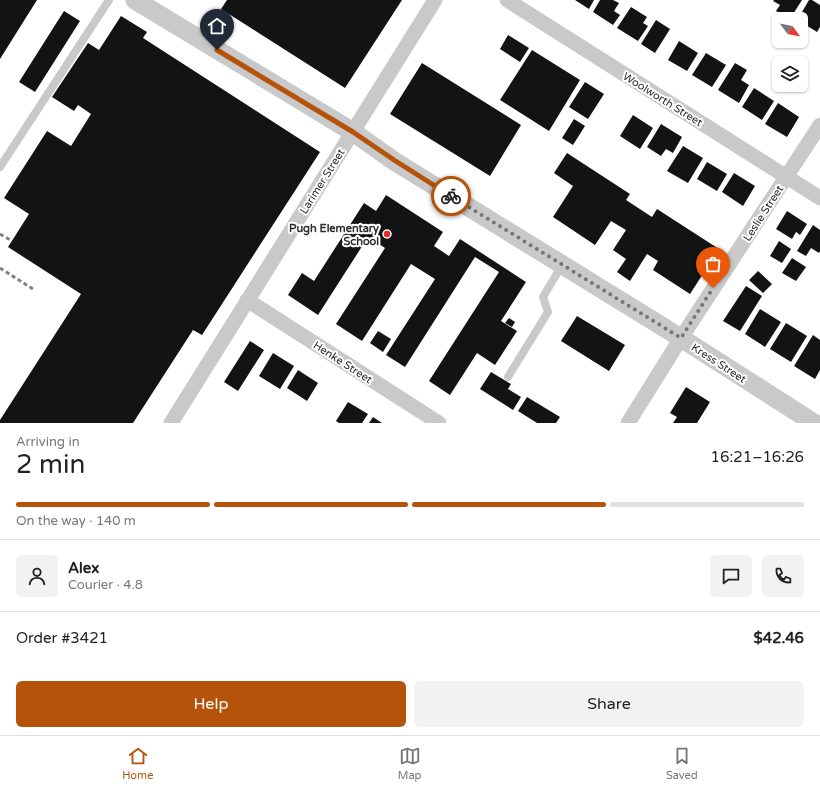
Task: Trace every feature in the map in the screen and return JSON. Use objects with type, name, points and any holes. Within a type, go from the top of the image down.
[{"type":"street","name":"Kress Street","points":[[135,0],[353,132],[394,160],[681,338],[814,423]]},
{"type":"street","name":"Larimer Street","points":[[171,423],[435,0]]},
{"type":"street","name":"Woolworth Street","points":[[507,0],[820,198]]},
{"type":"street","name":"Leslie Street","points":[[628,423],[681,338],[820,125]]},
{"type":"street","name":"Henke Street","points":[[247,300],[439,423]]},
{"type":"lane","points":[[0,167],[108,0]]},
{"type":"lane","points":[[508,377],[548,312],[542,297],[562,265]]},
{"type":"building","points":[[0,0],[37,0],[0,59]]},
{"type":"building","points":[[227,0],[402,0],[345,88],[221,9]]},
{"type":"building","points":[[575,0],[594,0],[589,9]]},
{"type":"building","points":[[600,0],[613,0],[619,3],[614,11],[620,15],[613,25],[593,12]]},
{"type":"building","points":[[802,0],[794,12],[778,12],[776,11],[780,5],[773,1]]},
{"type":"building","points":[[809,0],[812,0],[820,5],[820,27],[817,32],[808,26],[808,12],[802,12]]},
{"type":"building","points":[[631,7],[647,17],[643,23],[648,26],[638,41],[617,28]]},
{"type":"building","points":[[64,11],[80,21],[35,92],[19,82]]},
{"type":"building","points":[[121,16],[147,32],[143,38],[320,152],[202,335],[193,330],[133,423],[0,423],[0,420],[81,294],[8,247],[29,214],[4,198],[47,131],[71,146],[91,114],[78,105],[74,111],[52,97],[88,43],[99,50]]},
{"type":"building","points":[[656,20],[670,29],[655,53],[641,44]]},
{"type":"building","points":[[508,35],[529,48],[520,62],[500,49]]},
{"type":"building","points":[[679,41],[698,53],[687,71],[668,60]]},
{"type":"building","points":[[532,50],[580,80],[549,131],[500,100]]},
{"type":"building","points":[[706,53],[726,65],[712,87],[692,75]]},
{"type":"building","points":[[422,63],[521,125],[490,176],[390,114]]},
{"type":"building","points":[[735,63],[747,70],[741,80],[749,85],[739,103],[718,90]]},
{"type":"building","points":[[585,82],[604,94],[588,119],[569,107]]},
{"type":"building","points":[[754,88],[774,101],[762,120],[742,107]]},
{"type":"building","points":[[778,103],[799,117],[787,137],[765,124]]},
{"type":"building","points":[[633,115],[653,128],[640,149],[620,136]]},
{"type":"building","points":[[574,119],[585,126],[573,145],[562,138]]},
{"type":"building","points":[[661,124],[682,137],[673,153],[666,149],[661,156],[647,147]]},
{"type":"building","points":[[683,146],[703,158],[688,183],[667,171]]},
{"type":"building","points":[[567,153],[630,194],[626,200],[652,217],[657,209],[719,249],[690,294],[653,270],[658,261],[647,254],[630,281],[617,272],[626,259],[613,250],[626,230],[611,221],[595,245],[553,217],[573,186],[554,173]]},
{"type":"building","points":[[707,162],[727,174],[717,191],[697,179]]},
{"type":"building","points":[[734,173],[755,186],[743,206],[722,192]]},
{"type":"building","points":[[386,195],[443,232],[434,246],[449,256],[460,239],[526,282],[501,321],[517,331],[495,365],[477,353],[450,395],[429,381],[499,272],[475,257],[405,367],[386,355],[435,279],[411,264],[362,341],[336,324],[385,248],[368,237],[318,315],[288,295],[302,273],[314,281],[364,203],[376,211]]},
{"type":"building","points":[[787,211],[807,224],[800,235],[796,232],[792,239],[776,229]]},
{"type":"building","points":[[813,225],[820,230],[820,251],[819,253],[811,248],[806,256],[797,251]]},
{"type":"building","points":[[779,241],[791,249],[782,263],[770,256]]},
{"type":"building","points":[[792,258],[806,267],[796,281],[782,273]]},
{"type":"building","points":[[758,271],[772,284],[763,293],[749,280]]},
{"type":"building","points":[[746,286],[762,296],[740,331],[723,321]]},
{"type":"building","points":[[760,309],[781,322],[765,347],[745,334]]},
{"type":"building","points":[[577,316],[625,345],[609,371],[561,341]]},
{"type":"building","points":[[509,318],[515,322],[512,327],[505,323]]},
{"type":"building","points":[[786,323],[807,336],[791,362],[770,349]]},
{"type":"building","points":[[378,331],[391,339],[383,352],[370,343]]},
{"type":"building","points":[[813,335],[820,340],[820,370],[815,379],[794,366]]},
{"type":"building","points":[[250,341],[264,350],[238,391],[224,382]]},
{"type":"building","points":[[273,353],[294,366],[280,389],[259,376]]},
{"type":"building","points":[[298,370],[318,383],[307,401],[287,388]]},
{"type":"building","points":[[491,372],[511,384],[508,389],[521,397],[513,410],[480,389]]},
{"type":"building","points":[[686,387],[710,402],[697,423],[673,423],[677,417],[670,413]]},
{"type":"building","points":[[527,397],[560,417],[556,423],[537,423],[518,411]]},
{"type":"building","points":[[348,402],[368,414],[362,423],[339,423],[336,421]]},
{"type":"building","points":[[373,417],[382,423],[369,423]]},
{"type":"railway","points":[[0,234],[12,241]]},
{"type":"railway","points":[[0,268],[33,289]]},
{"type":"way so far","points":[[451,196],[681,338],[713,288]]},
{"type":"place","name":"Pugh Elementary School","points":[[387,234]]},
{"type":"route","points":[[217,50],[353,132],[451,196]]}]
